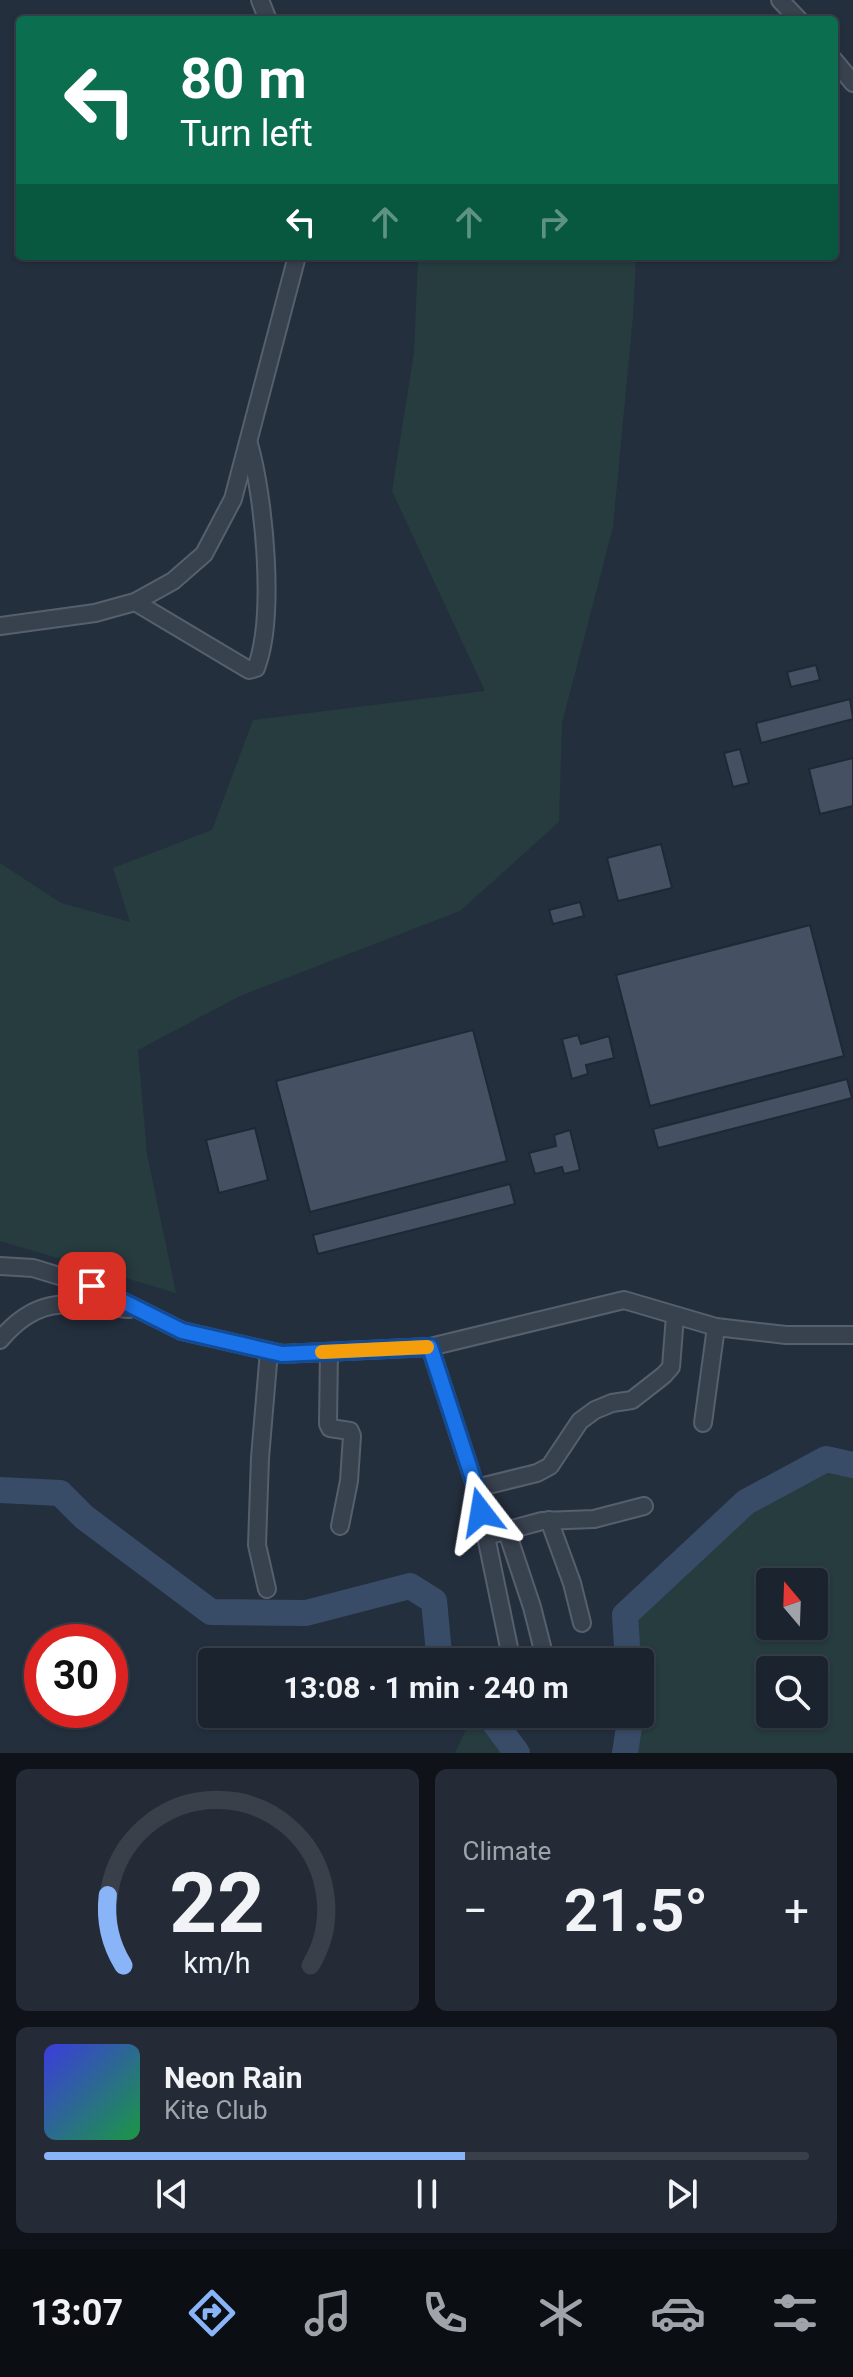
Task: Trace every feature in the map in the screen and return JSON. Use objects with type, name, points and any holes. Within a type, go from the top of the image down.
[{"type":"street","points":[[780,0],[795,16]]},
{"type":"street","points":[[838,65],[853,83]]},
{"type":"street","points":[[0,626],[95,613],[135,602],[173,581],[204,554],[233,499],[296,260]]},
{"type":"street","points":[[135,602],[249,670],[256,668],[260,658],[267,596],[258,473],[248,441]]},
{"type":"street","points":[[0,1266],[33,1268],[92,1286],[182,1331],[282,1354],[430,1347],[624,1300],[716,1327],[786,1335],[853,1335]]},
{"type":"street","points":[[0,1340],[25,1315],[47,1305],[139,1309]]},
{"type":"street","points":[[476,1488],[537,1473],[550,1466],[580,1421],[612,1403],[632,1400],[664,1375],[671,1367],[675,1316]]},
{"type":"street","points":[[703,1423],[716,1327]]},
{"type":"street","points":[[430,1347],[476,1488],[509,1648]]},
{"type":"street","points":[[267,1589],[257,1545],[269,1351]]},
{"type":"street","points":[[329,1352],[328,1424],[330,1428],[350,1431],[352,1436],[349,1481],[340,1526]]},
{"type":"street","points":[[486,1536],[549,1520],[594,1519],[644,1506]]},
{"type":"street","points":[[549,1520],[572,1583],[582,1623]]},
{"type":"street","points":[[506,1529],[542,1648]]},
{"type":"green space","points":[[418,260],[636,260],[613,527],[562,723],[559,822],[460,911],[240,996],[138,1050],[147,1154],[176,1293],[0,1241],[0,863],[61,903],[130,922],[113,868],[212,830],[253,720],[485,691],[392,491],[414,353]]},
{"type":"green space","points":[[826,1459],[853,1465],[853,1753],[625,1753],[629,1728],[654,1728],[654,1648],[627,1648],[625,1615],[746,1502]]},
{"type":"green space","points":[[467,1728],[498,1728],[517,1753],[455,1753]]},
{"type":"building","points":[[816,665],[820,680],[791,687],[787,672]]},
{"type":"building","points":[[850,699],[853,719],[761,743],[756,723]]},
{"type":"building","points":[[740,749],[749,783],[733,787],[724,753]]},
{"type":"building","points":[[853,758],[853,806],[820,814],[809,769]]},
{"type":"building","points":[[661,844],[672,888],[618,901],[607,858]]},
{"type":"building","points":[[580,902],[584,916],[553,924],[549,910]]},
{"type":"building","points":[[810,925],[844,1056],[650,1106],[616,975]]},
{"type":"building","points":[[473,1030],[507,1161],[310,1212],[276,1081]]},
{"type":"building","points":[[578,1035],[581,1044],[609,1036],[614,1058],[586,1065],[588,1074],[572,1079],[562,1039]]},
{"type":"building","points":[[847,1079],[852,1098],[658,1148],[653,1129]]},
{"type":"building","points":[[255,1128],[268,1180],[219,1193],[206,1140]]},
{"type":"building","points":[[570,1130],[580,1170],[564,1174],[562,1167],[535,1174],[529,1153],[556,1146],[554,1135]]},
{"type":"building","points":[[510,1184],[515,1204],[318,1254],[313,1235]]},
{"type":"waterway","points":[[627,1648],[625,1615],[746,1502],[826,1459],[853,1465]]},
{"type":"waterway","points":[[0,1490],[60,1493],[84,1517],[211,1612],[306,1613],[410,1586],[434,1601],[439,1648]]},
{"type":"waterway","points":[[498,1728],[517,1753]]},
{"type":"waterway","points":[[625,1753],[629,1728]]},
{"type":"slow traffic","points":[[322,1352],[427,1347]]},
{"type":"route","points":[[92,1286],[182,1331],[282,1354],[430,1347],[481,1512]]}]
